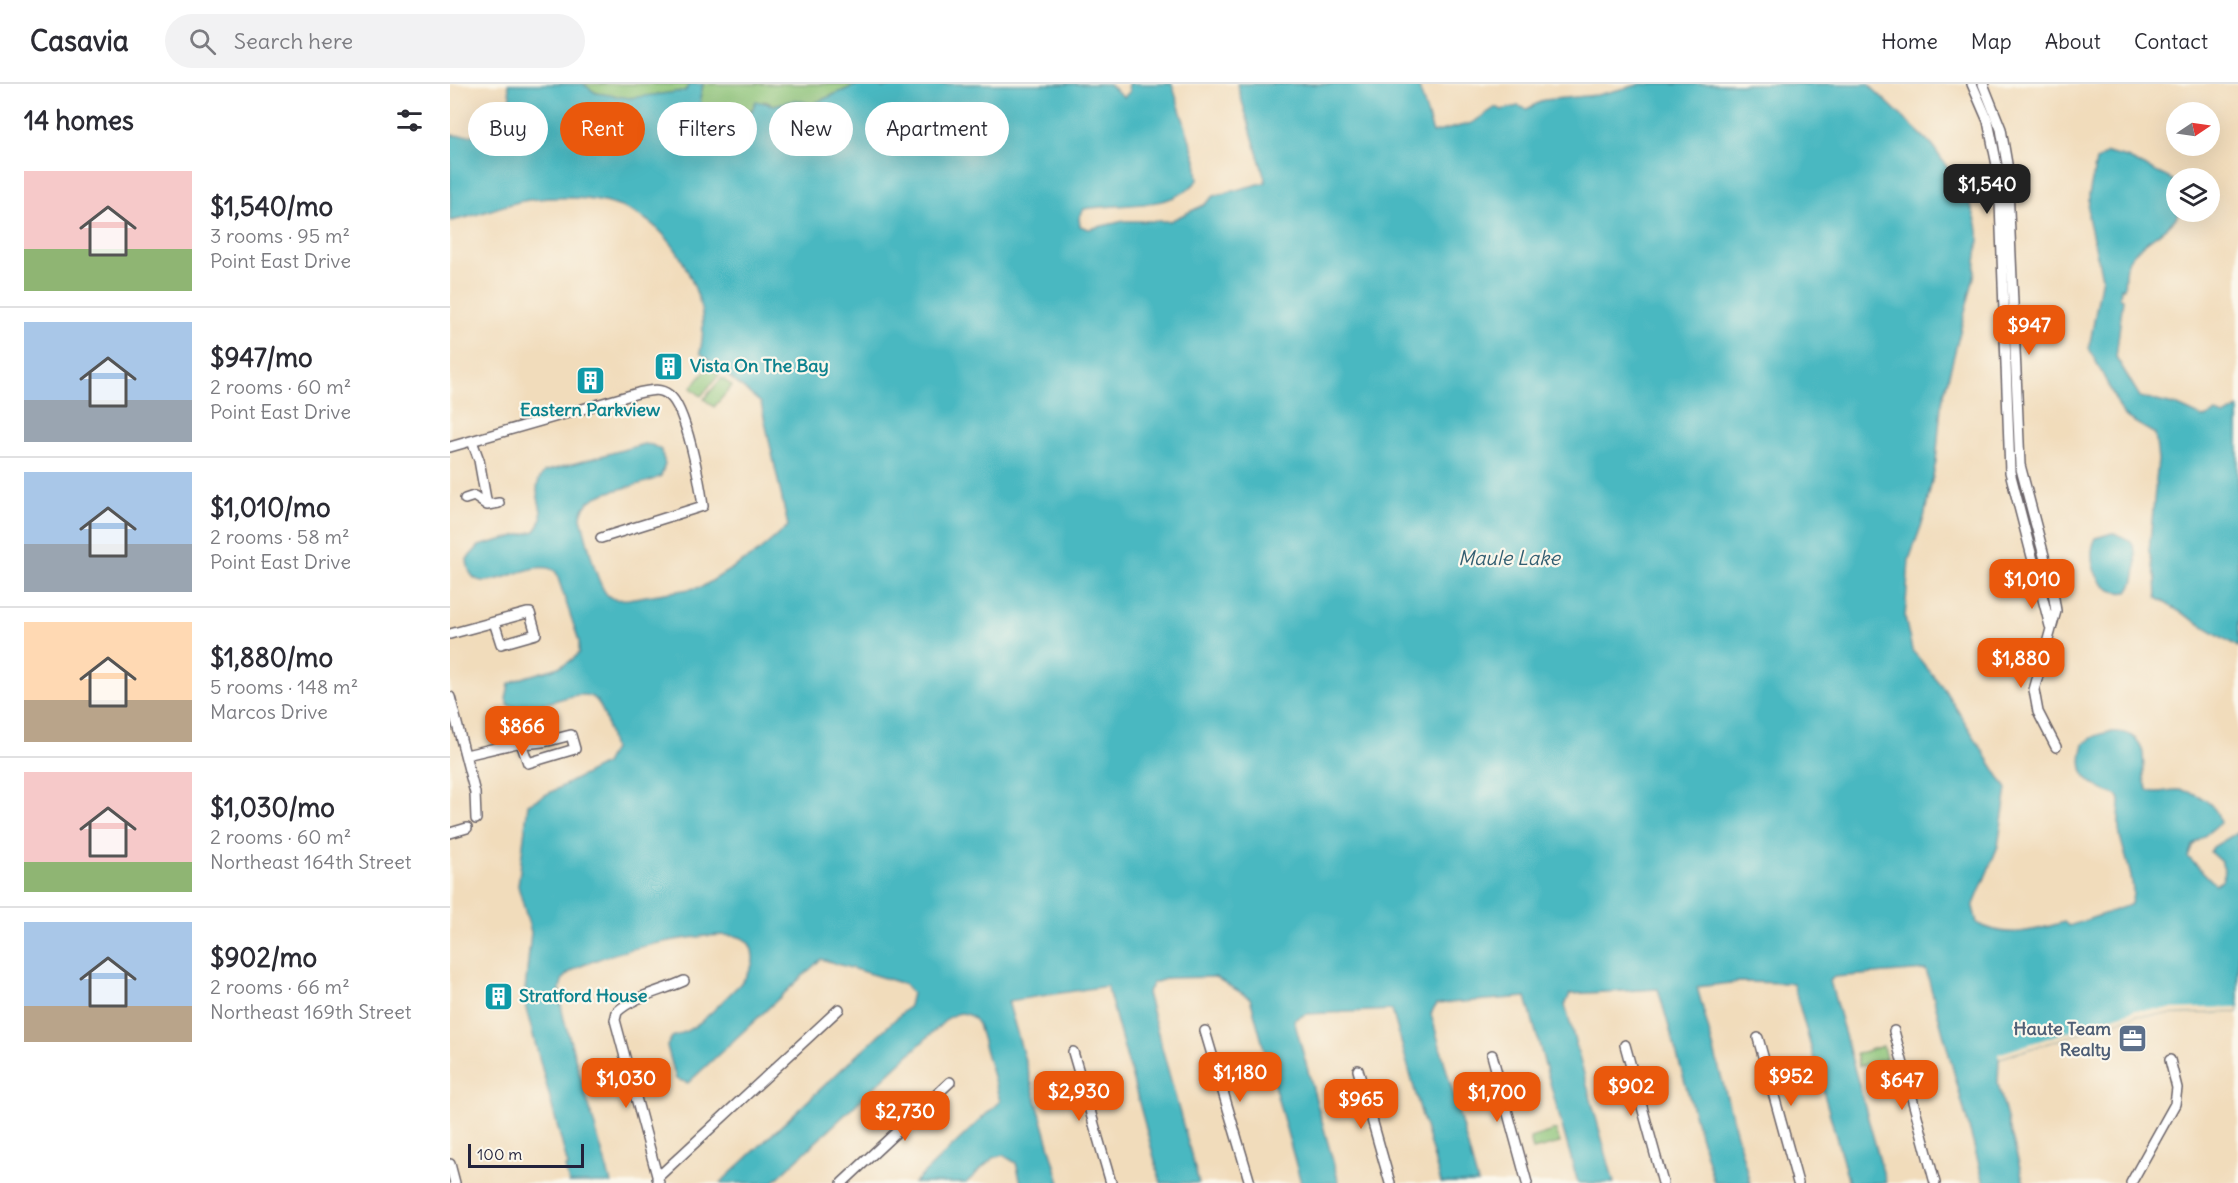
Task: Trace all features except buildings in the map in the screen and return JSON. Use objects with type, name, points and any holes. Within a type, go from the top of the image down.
[{"type":"street","points":[[1972,84],[1988,121],[1999,175],[2010,472],[2050,627]]},
{"type":"street","points":[[1983,84],[1999,125],[2007,164],[2020,465],[2055,597],[2056,610],[2034,690],[2038,712],[2056,747]]},
{"type":"street","points":[[450,447],[654,389],[668,393],[675,400],[687,432],[704,506],[601,538]]},
{"type":"street","points":[[472,441],[479,460],[486,505]]},
{"type":"street","points":[[465,499],[474,496],[486,505],[499,503]]},
{"type":"street","points":[[450,634],[494,622],[530,613],[534,635],[501,644],[494,622]]},
{"type":"street","points":[[450,697],[475,793],[476,819]]},
{"type":"street","points":[[466,755],[521,743],[532,744],[571,735],[573,751],[528,763],[521,743]]},
{"type":"street","points":[[450,833],[467,828]]},
{"type":"street","points":[[684,981],[623,1006],[617,1012],[616,1028],[626,1053],[658,1180],[839,1009]]},
{"type":"street","points":[[1205,1031],[1250,1183]]},
{"type":"street","points":[[1894,1031],[1935,1183]]},
{"type":"street","points":[[1758,1038],[1798,1183]]},
{"type":"street","points":[[1625,1045],[1663,1183]]},
{"type":"street","points":[[1073,1052],[1112,1183]]},
{"type":"street","points":[[1492,1055],[1527,1183]]},
{"type":"street","points":[[2132,1183],[2175,1104],[2177,1088],[2170,1060]]},
{"type":"street","points":[[1359,1070],[1390,1183]]},
{"type":"street","points":[[842,1183],[950,1082]]},
{"type":"street","points":[[450,1164],[455,1183]]},
{"type":"green space","points":[[583,84],[690,84],[685,91],[632,99],[605,96]]},
{"type":"green space","points":[[703,84],[859,84],[817,102],[765,101],[757,106],[757,102],[701,102]]},
{"type":"green space","points":[[709,367],[719,375],[701,396],[691,388]]},
{"type":"green space","points":[[722,378],[732,386],[714,407],[704,399]]},
{"type":"green space","points":[[1883,1046],[1886,1059],[1859,1066],[1856,1054]]},
{"type":"green space","points":[[1556,1130],[1560,1143],[1533,1150],[1530,1138]]},
{"type":"water","name":"Maule Lake","points":[[508,84],[583,84],[596,93],[629,98],[685,91],[690,84],[703,84],[701,102],[657,102],[657,156],[757,156],[756,101],[769,104],[769,156],[853,156],[853,102],[817,102],[859,84],[876,84],[883,88],[900,84],[1108,84],[1124,97],[1129,92],[1128,84],[1172,84],[1196,160],[1198,180],[1187,190],[1160,201],[1084,209],[1079,218],[1080,226],[1089,229],[1124,221],[1170,221],[1204,205],[1214,196],[1266,182],[1237,84],[1418,84],[1433,133],[1472,123],[1496,107],[1502,110],[1518,106],[1527,109],[1544,100],[1597,95],[1642,84],[1868,84],[1932,145],[1968,198],[1977,224],[1979,240],[1974,277],[1941,406],[1936,462],[1924,518],[1909,560],[1905,618],[1912,650],[1944,689],[2007,789],[1998,846],[1973,907],[1977,923],[1998,931],[2020,932],[2064,922],[2069,926],[2130,905],[2133,889],[2120,838],[2120,800],[2118,796],[2087,779],[2081,765],[2084,744],[2090,739],[2107,733],[2124,733],[2138,741],[2142,749],[2144,776],[2149,791],[2178,790],[2192,793],[2211,804],[2215,810],[2220,823],[2192,846],[2188,857],[2215,884],[2222,880],[2225,872],[2221,862],[2210,852],[2213,847],[2238,832],[2238,1012],[2137,1015],[1999,1058],[1998,1084],[2024,1183],[1984,1183],[1926,970],[1834,977],[1830,981],[1886,1183],[1849,1183],[1793,983],[1739,982],[1697,987],[1750,1183],[1714,1183],[1658,989],[1570,994],[1565,1005],[1614,1183],[1578,1183],[1526,997],[1436,1004],[1431,1014],[1478,1183],[1441,1183],[1392,1010],[1306,1014],[1294,1020],[1339,1183],[1301,1183],[1250,998],[1215,977],[1169,978],[1153,983],[1147,993],[1199,1183],[1161,1183],[1107,986],[1008,1001],[1060,1183],[1021,1183],[1016,1163],[1003,1155],[993,1158],[966,1183],[914,1183],[1000,1101],[978,1024],[968,1015],[960,1013],[948,1018],[772,1183],[720,1183],[903,1012],[909,1006],[912,993],[904,984],[821,959],[688,1083],[676,1079],[667,1046],[672,1037],[691,1028],[716,1008],[744,979],[753,960],[750,946],[742,938],[728,935],[706,936],[648,945],[619,953],[573,970],[563,979],[560,994],[564,1019],[611,1183],[569,1183],[565,1167],[568,1166],[524,1001],[531,932],[518,886],[528,804],[605,764],[613,749],[603,711],[597,701],[589,696],[568,697],[519,708],[508,705],[506,699],[509,684],[555,668],[572,660],[579,653],[579,641],[556,572],[546,568],[533,569],[490,581],[479,580],[471,574],[467,559],[479,546],[535,531],[540,524],[541,517],[537,488],[544,472],[644,444],[661,450],[665,464],[661,476],[652,481],[591,500],[584,508],[581,518],[596,573],[605,592],[612,598],[628,599],[702,587],[757,553],[788,526],[761,403],[700,353],[703,318],[699,299],[685,266],[672,245],[657,228],[620,207],[576,198],[529,200],[450,221],[450,135],[468,136],[468,156],[548,156],[548,102],[510,102]]},
{"type":"water","points":[[2107,153],[2127,158],[2166,177],[2166,222],[2172,222],[2138,249],[2127,264],[2124,288],[2121,288],[2120,298],[2123,299],[2116,357],[2140,397],[2178,406],[2204,418],[2216,413],[2224,416],[2238,408],[2238,647],[2157,598],[2156,579],[2149,551],[2158,460],[2155,434],[2124,416],[2089,348],[2102,277],[2088,217],[2089,195],[2096,161]]},
{"type":"water","points":[[2112,533],[2130,541],[2135,552],[2134,581],[2128,592],[2109,589],[2102,583],[2093,566],[2092,556],[2096,538]]},
{"type":"pier","points":[[2238,1007],[2238,1012],[2137,1015],[1999,1058],[1998,1054],[2135,1010]]},
{"type":"place","name":"Vista On The Bay","points":[[669,366]]},
{"type":"place","name":"Eastern Parkview","points":[[590,381]]},
{"type":"place","name":"Stratford House","points":[[498,996]]},
{"type":"place","name":"Haute Team Realty","points":[[2132,1039]]}]
